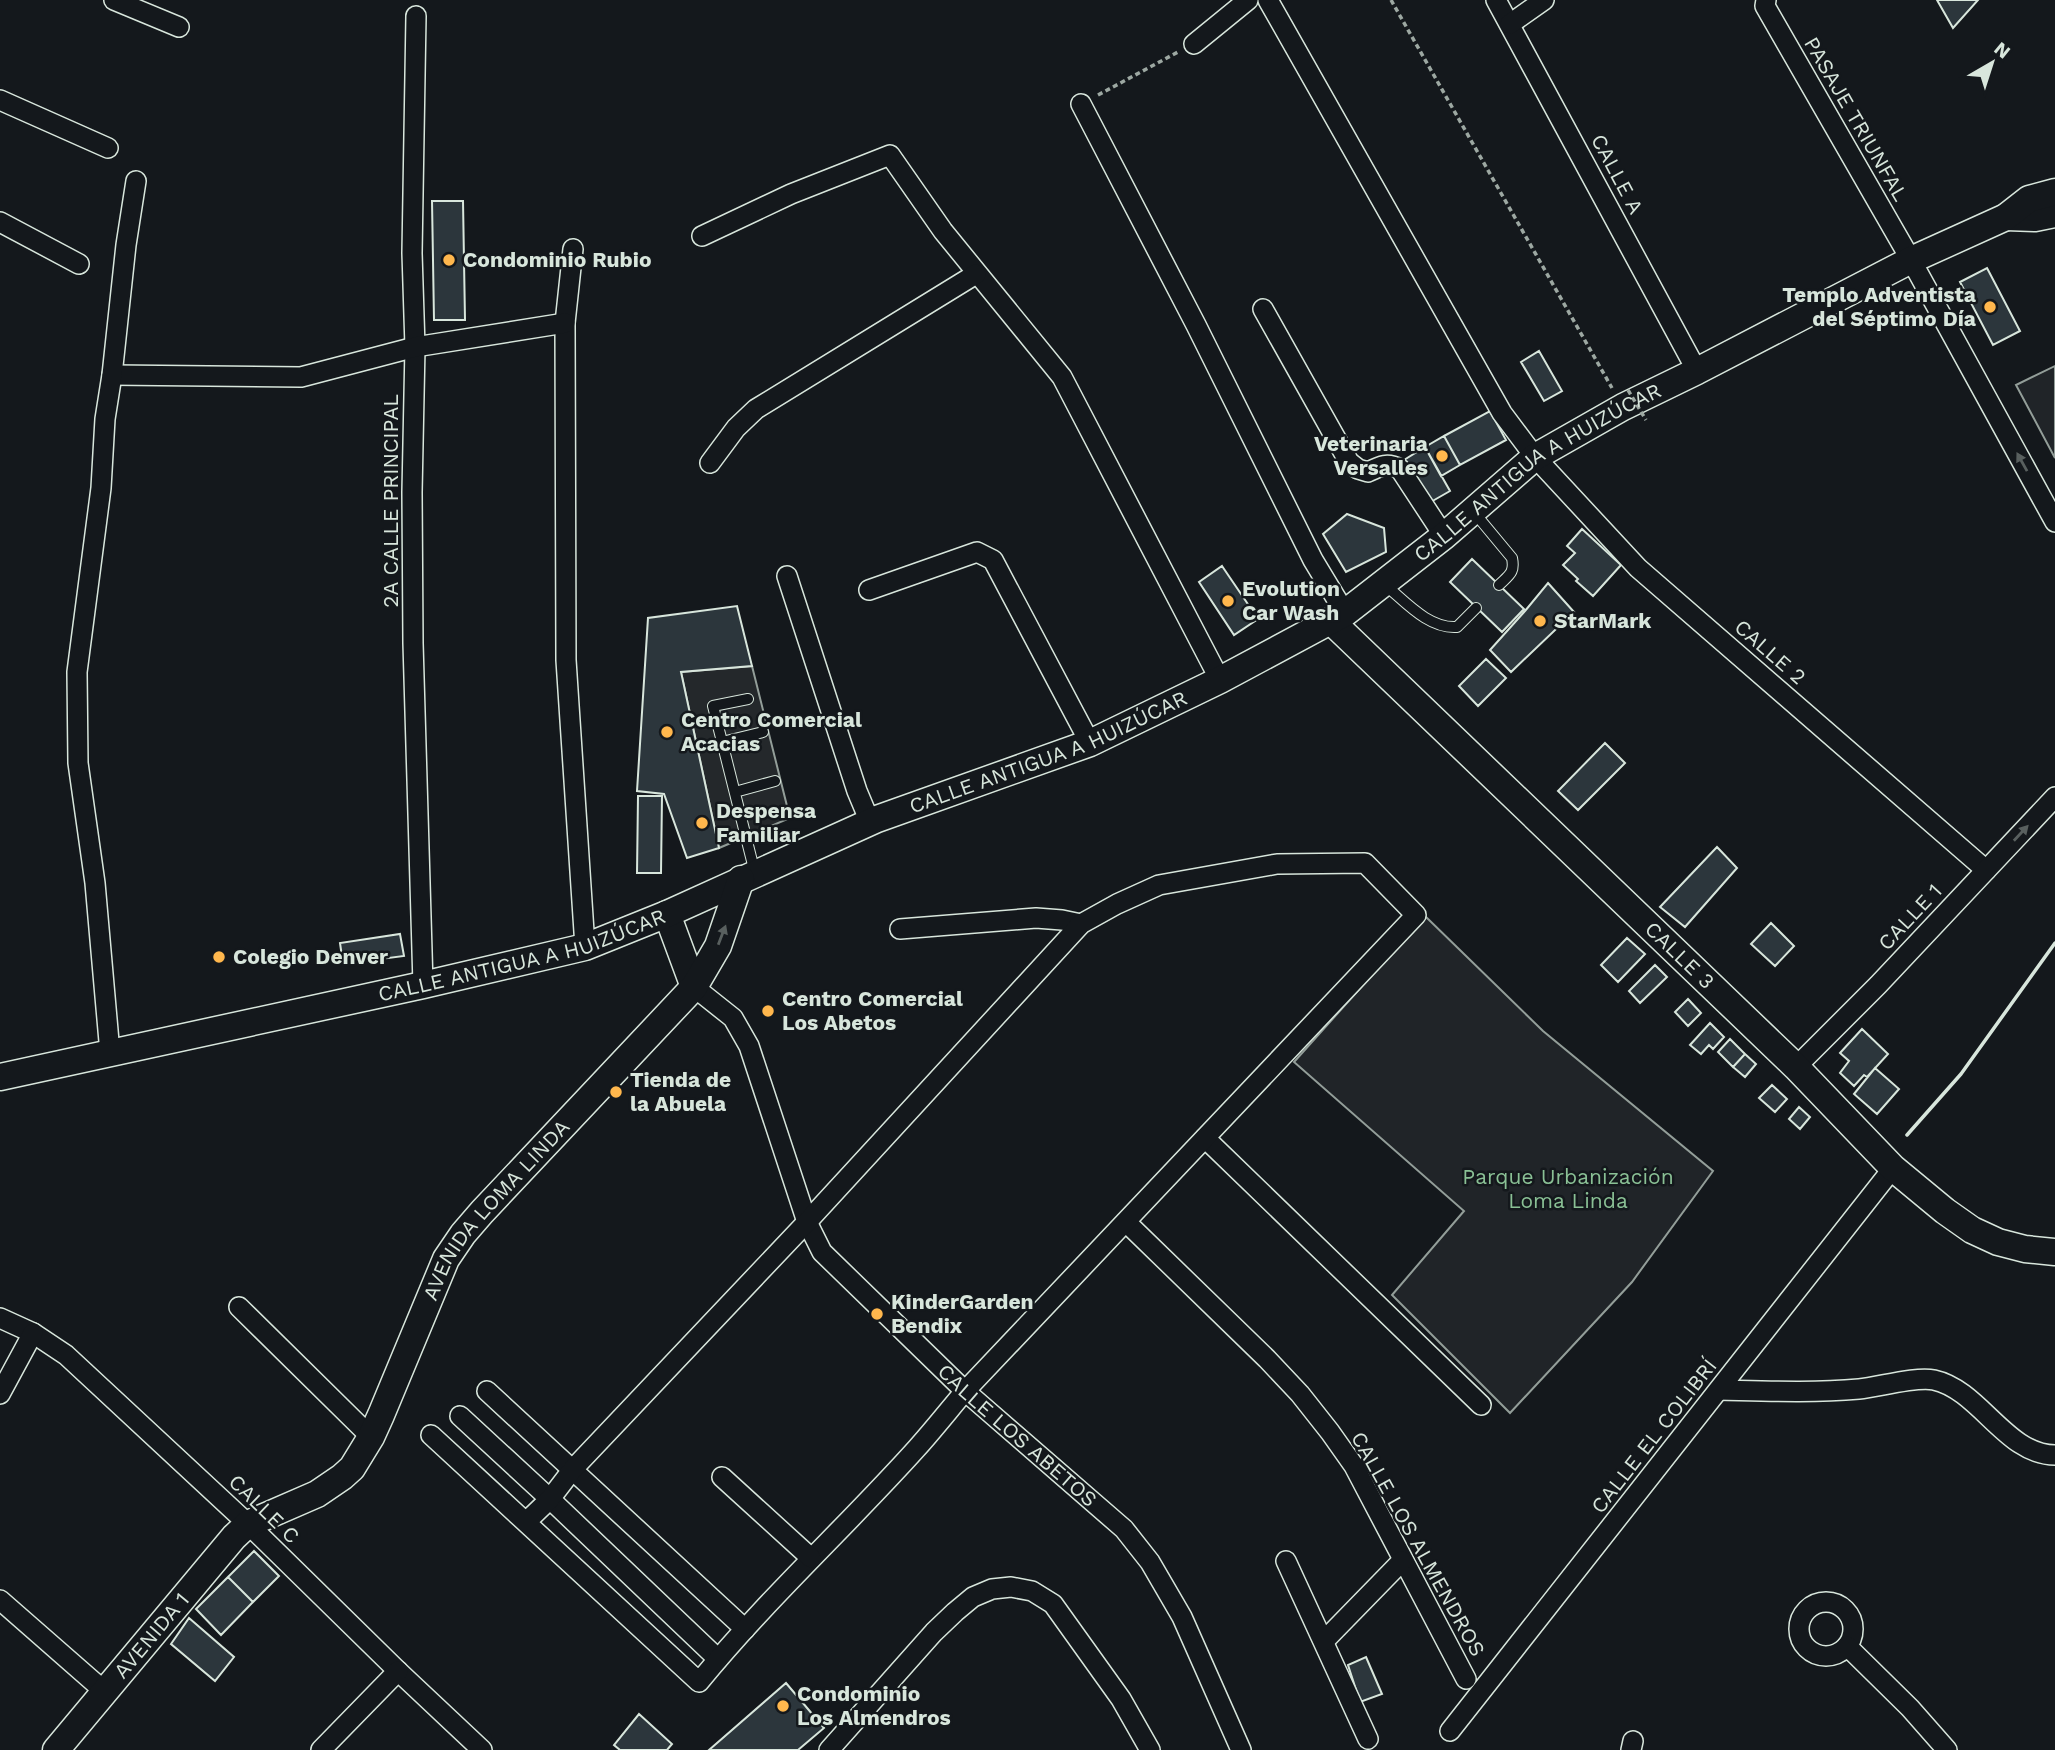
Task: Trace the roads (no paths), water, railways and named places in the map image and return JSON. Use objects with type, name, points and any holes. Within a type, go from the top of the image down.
[{"type":"main road","name":"CALLE ANTIGUA A HUIZÚCAR","points":[[0,1077],[423,985],[584,947],[667,914],[870,822],[1090,743],[1220,680],[1338,617],[1444,536],[1535,457],[1626,398],[1697,371],[1911,260],[2006,217],[2029,200],[2055,192]]},
{"type":"main road","name":"CALLE ANTIGUA A HUIZÚCAR","points":[[2006,217],[2035,218],[2055,214]]},
{"type":"main road","name":"CALLE 3","points":[[1338,617],[1796,1067],[1893,1168],[1972,1230],[1998,1242],[2052,1252]]},
{"type":"main road","name":"AVENIDA LOMA LINDA","points":[[248,1524],[301,1503],[333,1484],[352,1468],[371,1437],[446,1259],[463,1234],[694,987],[718,946],[748,876]]},
{"type":"main road","points":[[667,914],[694,987]]},
{"type":"main road","name":"AVENIDA 1","points":[[56,1750],[234,1537],[248,1524]]},
{"type":"street","points":[[114,0],[179,27]]},
{"type":"street","points":[[1194,44],[1248,0]]},
{"type":"street","name":"CALLE 2","points":[[1268,0],[1502,413],[1535,457],[1638,568],[1986,870]]},
{"type":"street","name":"CALLE A","points":[[1496,0],[1697,371]]},
{"type":"street","points":[[1510,24],[1544,0]]},
{"type":"street","name":"PASAJE TRIUNFAL","points":[[1766,0],[1765,6],[1911,260]]},
{"type":"street","name":"2A CALLE PRINCIPAL","points":[[416,16],[412,253],[415,347],[413,643],[423,985]]},
{"type":"street","points":[[0,100],[108,148]]},
{"type":"street","points":[[1081,104],[1196,325],[1313,560],[1338,617]]},
{"type":"street","points":[[702,236],[792,194],[890,155],[976,274],[1062,377],[1220,680]]},
{"type":"street","points":[[110,1053],[95,883],[78,763],[77,672],[101,488],[105,419],[125,245],[136,181]]},
{"type":"street","points":[[0,222],[79,264]]},
{"type":"street","points":[[573,249],[565,324],[566,660],[584,947]]},
{"type":"street","points":[[1911,260],[2055,522]]},
{"type":"street","points":[[710,463],[736,428],[756,409],[976,274]]},
{"type":"street","points":[[1263,309],[1349,462],[1368,472],[1383,465],[1392,465],[1399,469],[1444,536]]},
{"type":"street","points":[[112,375],[301,377],[415,347],[565,324]]},
{"type":"street","points":[[869,590],[977,552],[993,560],[1090,743]]},
{"type":"street","points":[[787,576],[857,791],[870,822]]},
{"type":"street","name":"CALLE 1","points":[[1796,1067],[1878,985],[2055,797]]},
{"type":"street","points":[[431,1435],[699,1682],[917,1447],[965,1391],[1416,915],[1365,863],[1277,864],[1159,885],[1082,924],[526,1522]]},
{"type":"street","points":[[900,929],[1036,918],[1082,924]]},
{"type":"street","name":"CALLE LOS ABETOS","points":[[694,987],[733,1017],[749,1046],[807,1222],[822,1252],[965,1391],[1124,1529],[1150,1562],[1182,1617],[1241,1750]]},
{"type":"street","points":[[1205,1138],[1481,1405]]},
{"type":"street","name":"CALLE EL COLIBRÍ","points":[[1450,1731],[1893,1168]]},
{"type":"street","name":"CALLE LOS ALMENDROS","points":[[1126,1222],[1267,1359],[1331,1432],[1354,1466],[1466,1679]]},
{"type":"street","points":[[239,1307],[371,1437]]},
{"type":"street","name":"CALLE C","points":[[0,1318],[33,1334],[66,1355],[248,1524],[482,1750]]},
{"type":"street","points":[[0,1394],[33,1334]]},
{"type":"street","points":[[1719,1390],[1812,1392],[1931,1379],[1959,1391],[2033,1452],[2055,1455]]},
{"type":"street","points":[[487,1391],[746,1629]]},
{"type":"street","points":[[460,1416],[718,1659]]},
{"type":"street","points":[[722,1477],[811,1559]]},
{"type":"street","points":[[1286,1561],[1368,1739]]},
{"type":"street","points":[[1324,1641],[1402,1561]]},
{"type":"street","points":[[829,1750],[934,1632],[956,1612],[973,1597],[992,1589],[1011,1587],[1032,1591],[1053,1604],[1121,1699],[1150,1750]]},
{"type":"street","points":[[0,1600],[104,1691]]},
{"type":"street","points":[[1847,1646],[1910,1708],[1947,1750]]},
{"type":"street","points":[[321,1750],[398,1671]]},
{"type":"lane","points":[[1473,511],[1512,558],[1511,574],[1499,585]]},
{"type":"lane","points":[[1383,583],[1426,619],[1440,626],[1457,627],[1476,608]]},
{"type":"lane","points":[[748,699],[713,706],[735,792],[748,876]]},
{"type":"lane","points":[[722,742],[763,732]]},
{"type":"lane","points":[[735,792],[775,781]]},
{"type":"place","name":"Condominio Rubio","points":[[449,260]]},
{"type":"place","name":"Templo Adventista del Séptimo Día","points":[[1990,307]]},
{"type":"place","name":"Veterinaria Versalles","points":[[1442,456]]},
{"type":"place","name":"Evolution Car Wash","points":[[1228,601]]},
{"type":"place","name":"StarMark","points":[[1540,621]]},
{"type":"place","name":"Centro Comercial Acacias","points":[[667,732]]},
{"type":"place","name":"Despensa Familiar","points":[[702,823]]},
{"type":"place","name":"Colegio Denver","points":[[219,957]]},
{"type":"place","name":"Centro Comercial Los Abetos","points":[[768,1011]]},
{"type":"place","name":"Tienda de la Abuela","points":[[616,1092]]},
{"type":"place","name":"KinderGarden Bendix","points":[[877,1314]]},
{"type":"place","name":"Condominio Los Almendros","points":[[783,1706]]},
{"type":"park label","name":"Parque Urbanización Loma Linda","points":[[1568,1189]]}]
